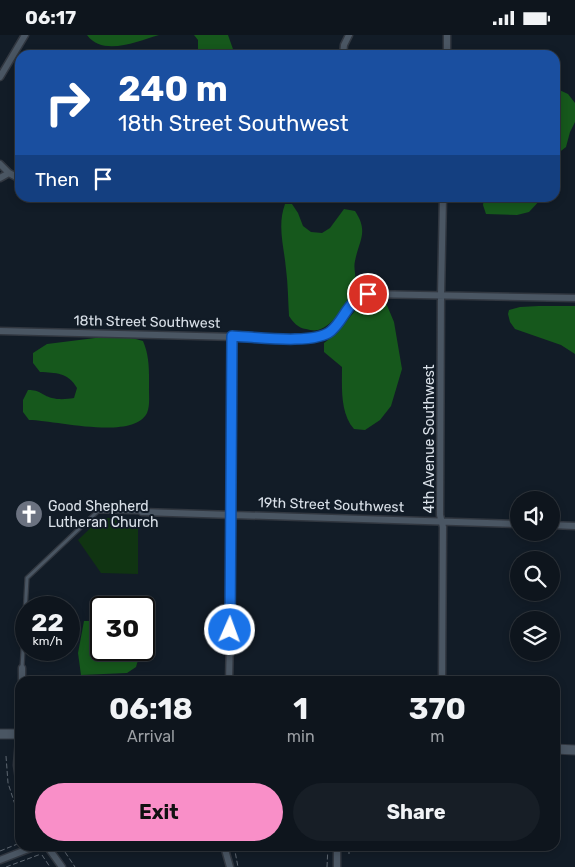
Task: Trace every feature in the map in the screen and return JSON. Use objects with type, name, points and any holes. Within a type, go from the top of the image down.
[{"type":"street","points":[[16,50],[25,35]]},
{"type":"street","points":[[344,50],[349,35]]},
{"type":"street","points":[[446,50],[447,35]]},
{"type":"street","points":[[0,77],[15,52]]},
{"type":"street","points":[[0,164],[15,176]]},
{"type":"street","points":[[0,177],[9,173]]},
{"type":"street","name":"4th Avenue Southwest","points":[[442,676],[442,522],[440,515],[443,202]]},
{"type":"street","name":"18th Street Southwest","points":[[0,331],[303,339],[319,337],[331,331],[351,304],[360,297],[378,294],[575,298]]},
{"type":"street","points":[[228,676],[231,596],[232,336]]},
{"type":"street","name":"19th Street Southwest","points":[[142,512],[510,524]]},
{"type":"street","points":[[560,525],[575,526]]},
{"type":"street","points":[[22,668],[22,676]]},
{"type":"street","points":[[0,734],[15,734]]},
{"type":"street","points":[[560,749],[575,750]]},
{"type":"street","points":[[0,860],[23,851]]},
{"type":"street","points":[[51,851],[62,867]]},
{"type":"street","points":[[225,851],[230,867]]},
{"type":"street","points":[[337,851],[337,867]]},
{"type":"lane","points":[[22,668],[27,578],[98,511],[142,512]]},
{"type":"path","points":[[6,756],[8,783],[15,805]]},
{"type":"path","points":[[0,851],[15,845]]},
{"type":"path","points":[[64,851],[75,867]]},
{"type":"path","points":[[235,851],[238,867]]},
{"type":"path","points":[[327,867],[328,851]]},
{"type":"path","points":[[6,867],[41,854],[50,867]]},
{"type":"green space","points":[[87,35],[159,35],[131,43],[111,46],[94,42]]},
{"type":"green space","points":[[194,35],[228,35],[233,50],[198,50],[198,40]]},
{"type":"green space","points":[[560,90],[568,94],[575,103],[575,122],[566,147],[560,152]]},
{"type":"green space","points":[[483,202],[538,202],[529,212],[517,215],[486,214]]},
{"type":"green space","points":[[285,204],[292,204],[303,226],[311,232],[322,233],[330,228],[344,209],[355,211],[361,225],[362,236],[355,264],[353,290],[336,318],[318,330],[301,327],[289,316],[281,228]]},
{"type":"green space","points":[[372,299],[386,303],[394,322],[402,369],[391,406],[380,420],[365,430],[354,429],[349,423],[344,408],[342,367],[324,352],[324,343],[337,333],[362,302]]},
{"type":"green space","points":[[575,306],[575,354],[561,345],[515,329],[510,322],[509,310],[520,307]]},
{"type":"green space","points":[[103,337],[132,338],[143,341],[149,365],[149,407],[147,413],[139,421],[126,426],[110,428],[29,420],[23,412],[23,400],[28,390],[36,391],[52,398],[63,399],[74,398],[77,388],[66,376],[40,372],[33,363],[33,353],[47,344]]},
{"type":"green space","points":[[101,518],[138,518],[138,574],[101,573],[78,540]]},
{"type":"green space","points":[[84,621],[90,621],[90,661],[138,661],[136,667],[127,673],[81,675],[80,642]]},
{"type":"place","name":"Good Shepherd Lutheran Church","points":[[29,514]]},
{"type":"route","points":[[230,630],[232,336],[303,339],[319,337],[331,331],[356,299],[368,294]]}]
